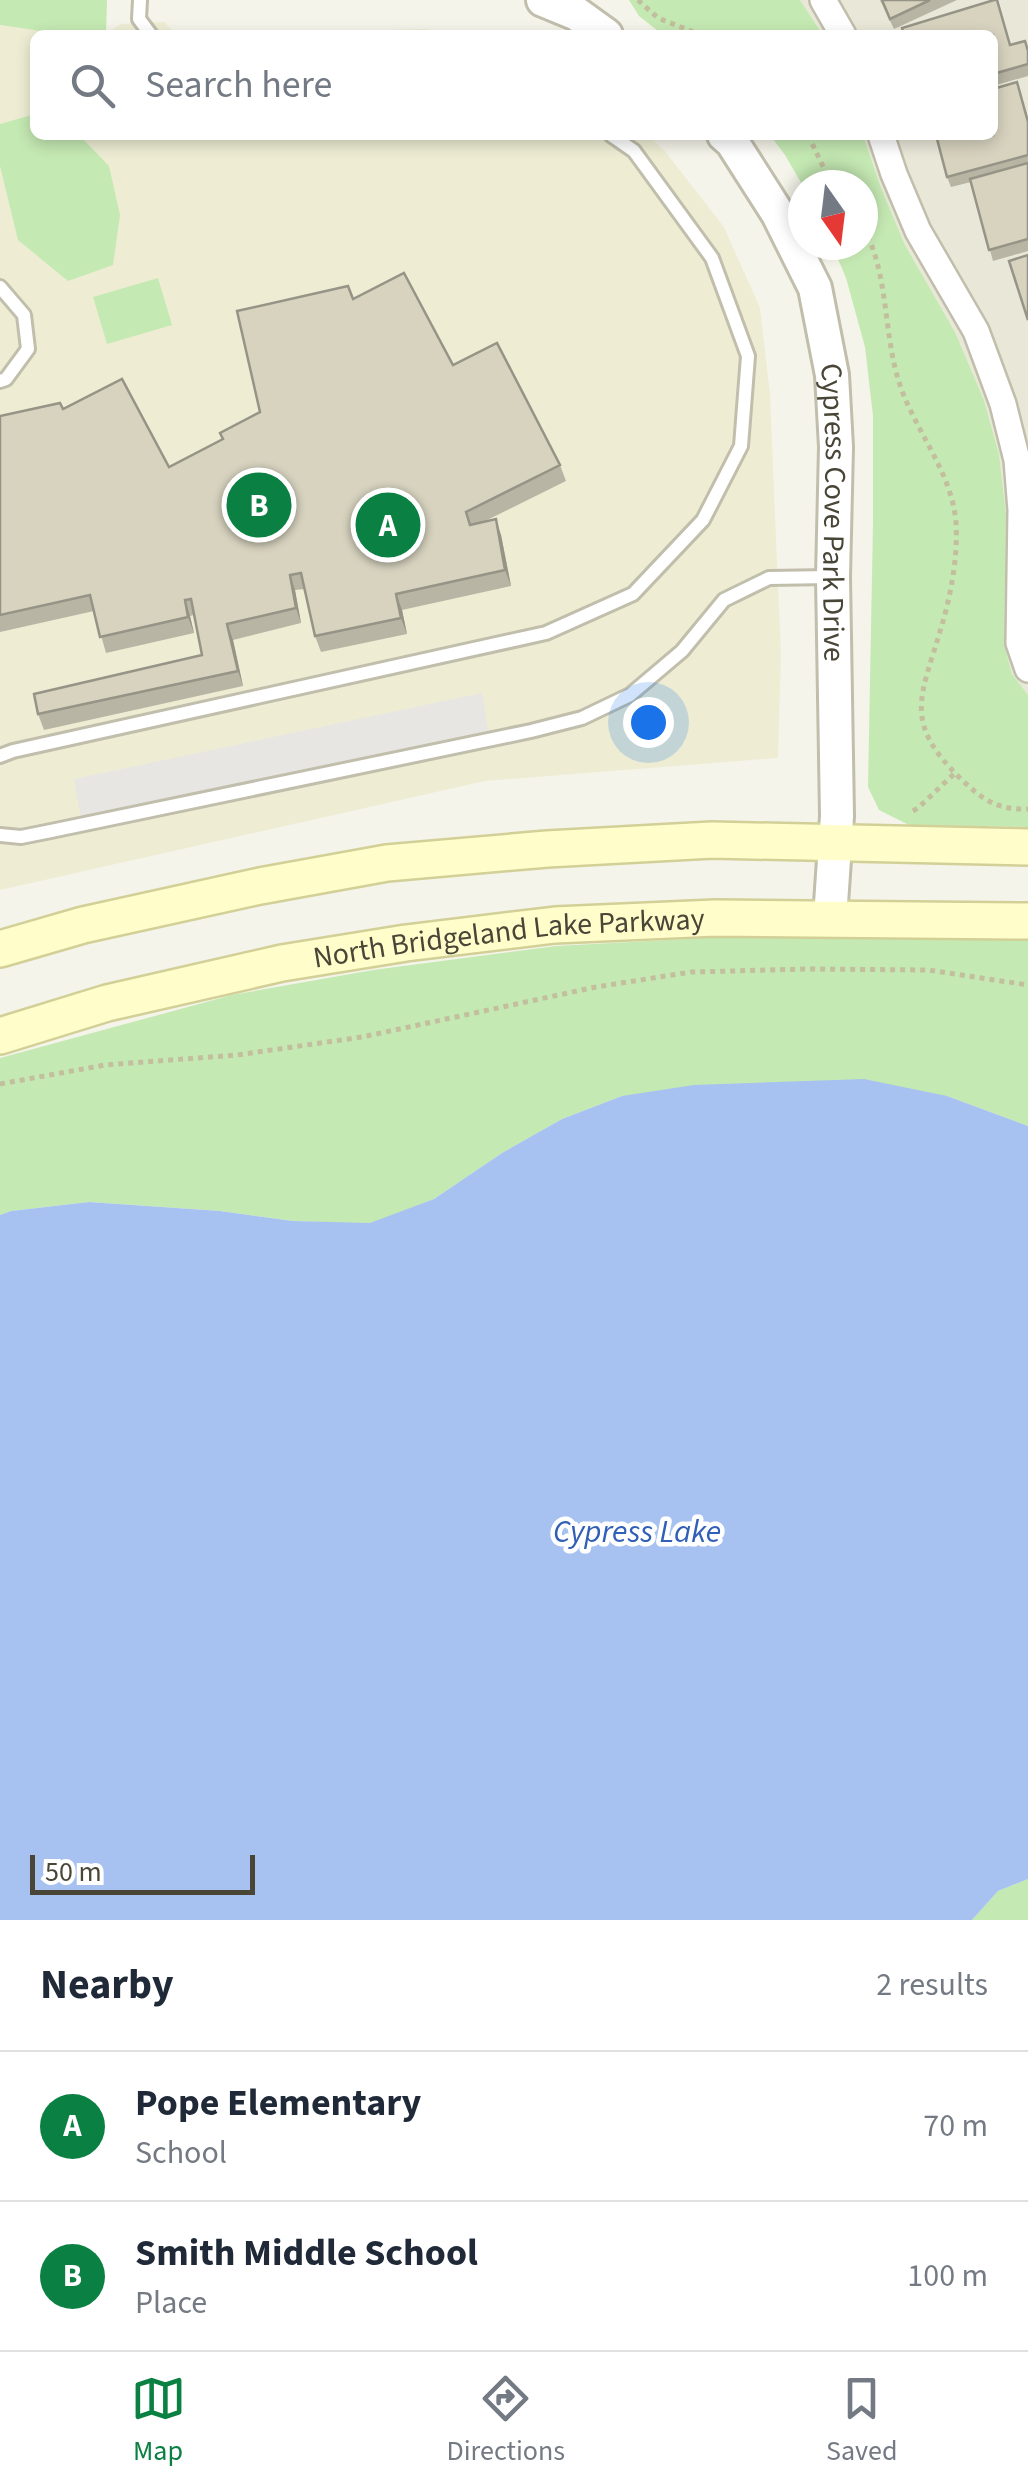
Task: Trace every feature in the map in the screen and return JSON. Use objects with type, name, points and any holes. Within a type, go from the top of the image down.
[{"type":"main road","points":[[0,949],[118,917],[388,863],[712,840],[1028,846]]},
{"type":"main road","name":"North Bridgeland Lake Parkway","points":[[0,1036],[106,1003],[262,968],[406,943],[554,925],[715,918],[1028,921]]},
{"type":"street","points":[[543,0],[580,7],[601,30]]},
{"type":"street","points":[[823,0],[840,30]]},
{"type":"street","name":"Cypress Cove Park Drive","points":[[730,140],[778,214],[815,288],[832,374],[836,447],[835,842],[830,918]]},
{"type":"street","points":[[883,140],[918,231],[976,332],[1003,404],[1017,460],[1021,510],[1019,643],[1028,669]]},
{"type":"lane","points":[[140,0],[139,19],[147,30]]},
{"type":"lane","points":[[0,756],[12,750],[546,634],[633,594],[704,520],[742,446],[748,356],[712,258],[634,151],[618,140]]},
{"type":"lane","points":[[0,287],[24,315],[28,350],[0,381]]},
{"type":"lane","points":[[0,835],[21,837],[582,718],[630,695],[682,651],[724,600],[769,578],[834,577]]},
{"type":"path","points":[[638,0],[658,18],[688,30]]},
{"type":"path","points":[[810,140],[825,170]]},
{"type":"path","points":[[876,260],[891,357],[900,388],[945,478],[956,520],[949,593],[920,697],[921,719],[928,741],[980,797],[1004,808],[1028,809]]},
{"type":"path","points":[[907,814],[955,773]]},
{"type":"path","points":[[0,1084],[106,1065],[236,1055],[362,1037],[596,987],[691,972],[929,970],[1028,985]]},
{"type":"shaded area","points":[[800,0],[1028,0],[1028,695],[1012,674],[1004,644],[1006,514],[999,454],[984,400],[955,332],[905,245],[865,140],[998,140],[998,30],[820,30]]},
{"type":"shaded area","points":[[165,22],[171,30],[112,30],[121,24]]},
{"type":"shaded area","points":[[0,25],[34,30],[30,30],[30,140],[653,140],[664,150],[724,227],[760,308],[770,394],[781,655],[778,758],[485,781],[0,890]]},
{"type":"shaded area","points":[[482,693],[490,740],[82,824],[74,779]]},
{"type":"green space","points":[[0,0],[107,0],[106,30],[34,30],[0,25]]},
{"type":"green space","points":[[629,0],[800,0],[820,30],[657,30],[639,16]]},
{"type":"green space","points":[[30,115],[30,140],[84,140],[109,166],[120,215],[113,265],[68,281],[18,240],[0,166],[0,124]]},
{"type":"green space","points":[[774,140],[865,140],[875,170],[794,170]]},
{"type":"green space","points":[[878,179],[905,245],[955,332],[984,400],[999,454],[1006,514],[1004,644],[1012,674],[1028,695],[1028,827],[909,825],[879,810],[868,787],[873,416],[865,347],[838,260],[878,260]]},
{"type":"green space","points":[[158,278],[172,325],[107,344],[93,297]]},
{"type":"green space","points":[[809,936],[1028,939],[1028,1126],[947,1096],[622,1096],[562,1119],[434,1199],[370,1224],[293,1221],[220,1211],[89,1202],[0,1215],[0,1058],[232,995],[373,970],[556,946]]},
{"type":"green space","points":[[1028,1879],[1028,1920],[972,1920],[998,1891]]},
{"type":"water","name":"Cypress Lake","points":[[864,1079],[947,1096],[1028,1126],[1028,1879],[998,1891],[972,1920],[0,1920],[0,1215],[89,1202],[220,1211],[293,1221],[370,1223],[434,1199],[562,1119],[622,1096],[694,1085]]},
{"type":"building","points":[[882,0],[930,0],[890,19]]},
{"type":"building","points":[[997,0],[1010,45],[1025,41],[1028,64],[998,73],[998,30],[902,28]]},
{"type":"building","points":[[1017,82],[1028,122],[1028,155],[947,177],[937,140],[998,140],[998,88]]},
{"type":"building","points":[[1028,163],[1028,239],[989,250],[970,179]]},
{"type":"building","points":[[1028,255],[1028,320],[1009,261]]},
{"type":"building","points":[[404,273],[453,365],[497,343],[560,465],[466,512],[470,525],[496,519],[505,570],[396,594],[401,618],[315,636],[301,573],[290,575],[296,608],[227,624],[238,671],[38,714],[34,694],[202,655],[191,599],[185,600],[188,617],[100,637],[90,595],[0,615],[0,416],[60,403],[63,409],[122,379],[169,467],[223,439],[220,433],[260,412],[237,311],[348,286],[353,299]]},
{"type":"place","name":"Smith Middle School","points":[[259,505]]},
{"type":"place","name":"Pope Elementary","points":[[388,525]]}]
